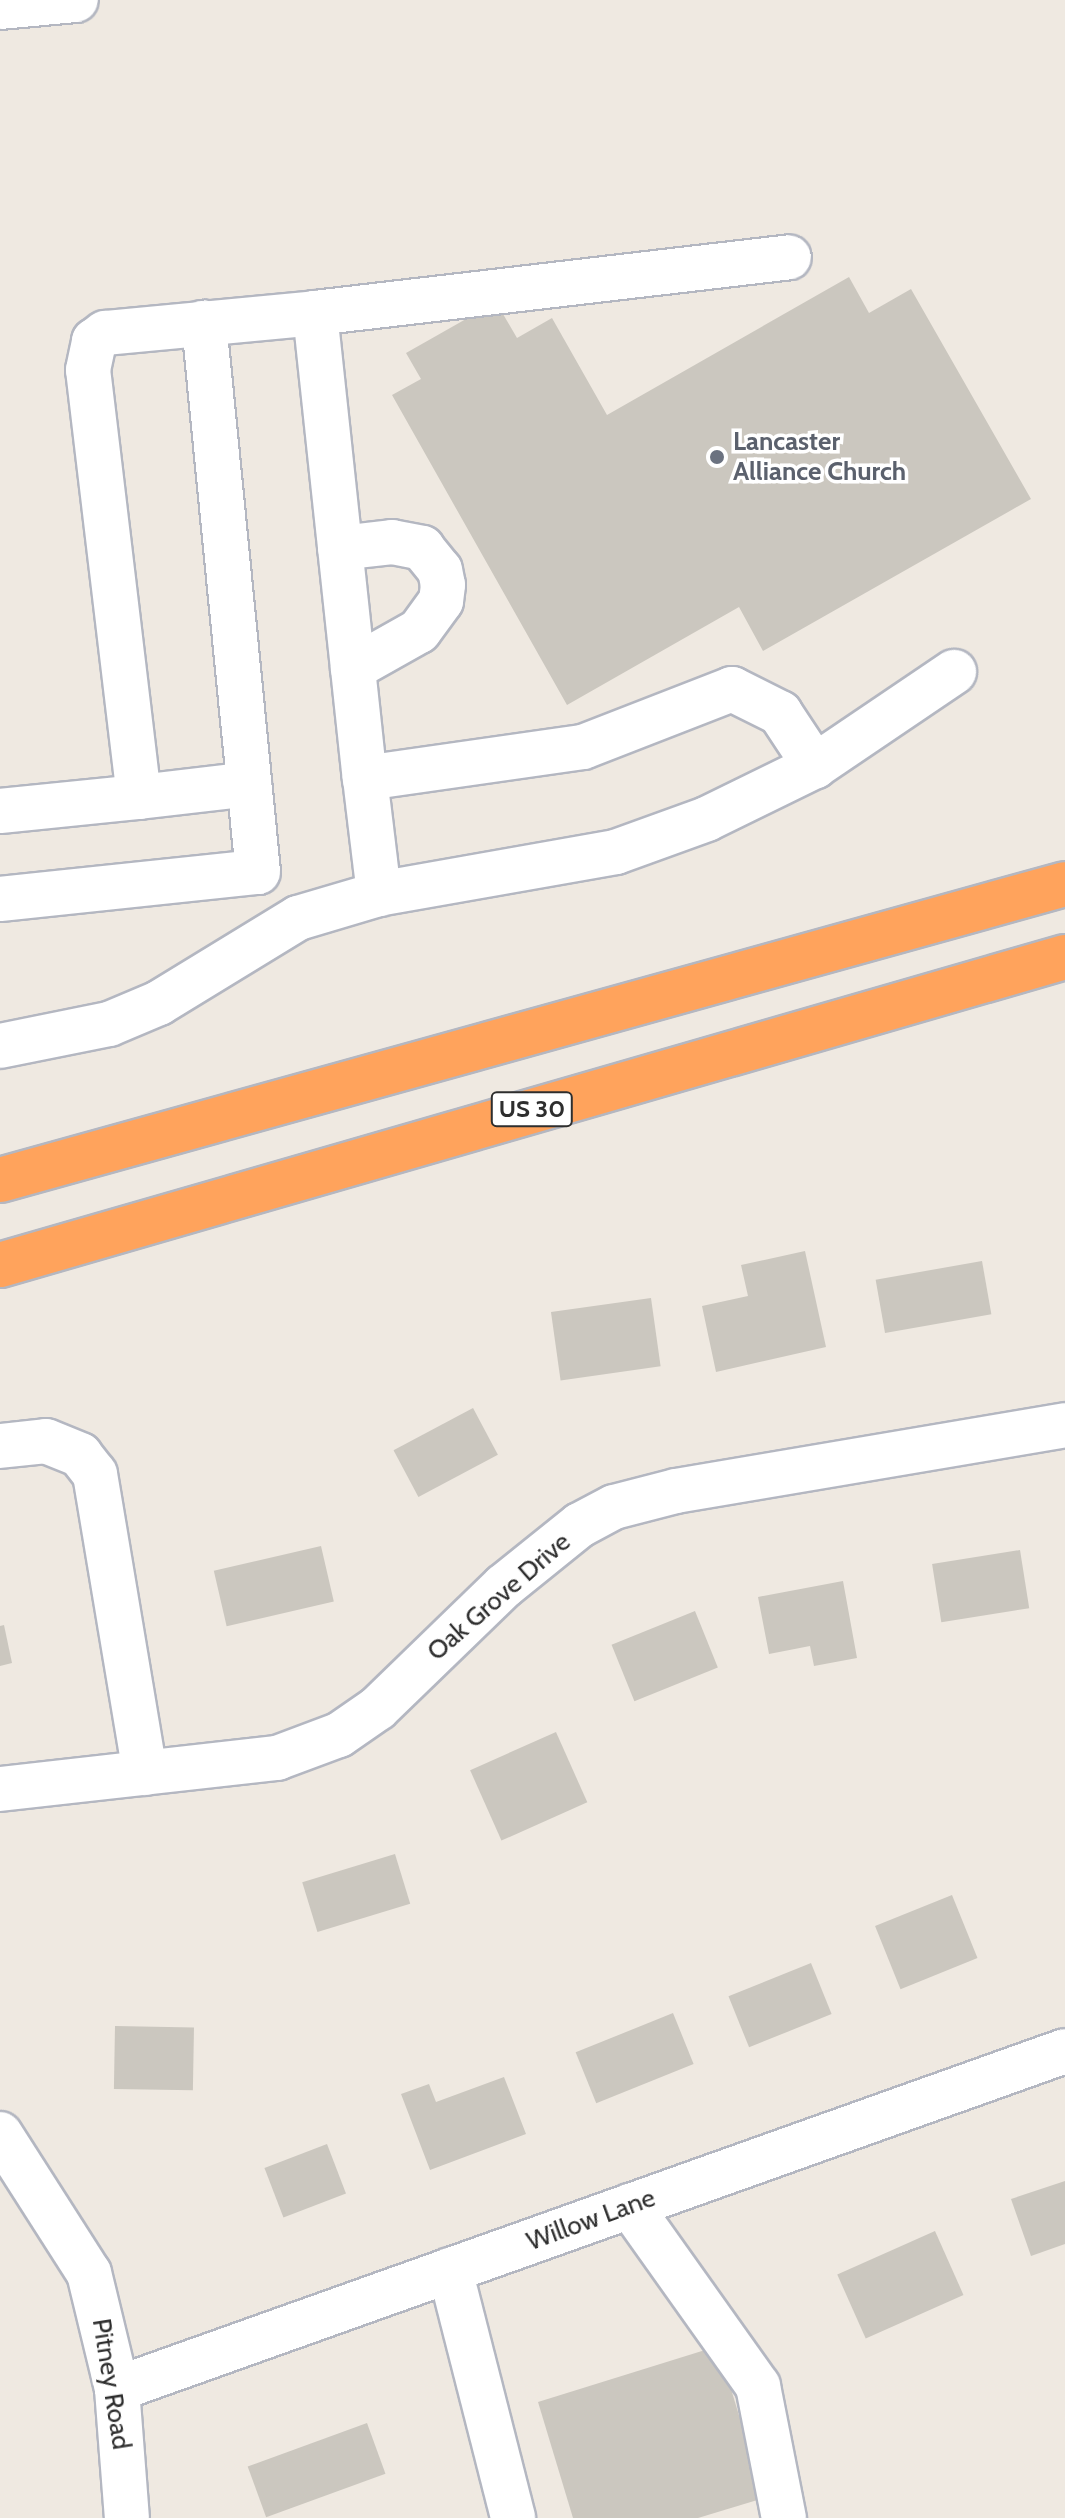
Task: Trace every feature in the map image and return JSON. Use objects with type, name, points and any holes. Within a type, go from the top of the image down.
[{"type":"highway","points":[[0,1180],[1061,885]]},
{"type":"highway","name":"US 30","points":[[0,1265],[1065,957]]},
{"type":"street","points":[[0,7],[76,0]]},
{"type":"street","points":[[139,797],[87,355],[105,333],[315,313],[789,257]]},
{"type":"street","points":[[315,313],[379,894]]},
{"type":"street","points":[[204,323],[262,934]]},
{"type":"street","points":[[340,548],[392,542],[422,548],[440,570],[443,585],[441,601],[419,631],[353,668]]},
{"type":"street","points":[[0,1046],[109,1024],[147,1008],[262,934],[379,894],[616,852],[707,819],[815,766],[954,672]]},
{"type":"street","points":[[365,778],[583,747],[732,689],[780,713],[815,766]]},
{"type":"street","points":[[0,811],[249,784]]},
{"type":"street","points":[[0,899],[258,872]]},
{"type":"street","name":"Oak Grove Drive","points":[[0,1789],[277,1758],[339,1735],[378,1708],[504,1586],[580,1525],[614,1507],[676,1491],[1065,1425]]},
{"type":"street","points":[[0,1446],[46,1441],[80,1455],[95,1474],[145,1773]]},
{"type":"street","name":"Willow Lane","points":[[117,2389],[1065,2051]]},
{"type":"street","name":"Pitney Road","points":[[0,2134],[89,2273],[117,2389],[127,2518]]},
{"type":"street","points":[[630,2206],[758,2386],[784,2518]]},
{"type":"street","points":[[450,2270],[513,2518]]},
{"type":"building","name":"Lancaster Alliance Church","points":[[849,277],[869,313],[911,289],[1031,499],[763,651],[739,607],[567,705],[392,395],[421,379],[406,353],[496,302],[517,338],[552,318],[607,415]]},
{"type":"building","points":[[805,1251],[826,1347],[716,1372],[702,1306],[748,1296],[741,1265]]},
{"type":"building","points":[[982,1261],[991,1314],[885,1333],[876,1280]]},
{"type":"building","points":[[651,1298],[661,1366],[561,1380],[551,1312]]},
{"type":"building","points":[[473,1408],[498,1455],[418,1497],[394,1450]]},
{"type":"building","points":[[321,1546],[334,1602],[227,1626],[214,1571]]},
{"type":"building","points":[[1020,1550],[1029,1608],[941,1622],[932,1564]]},
{"type":"building","points":[[843,1581],[857,1658],[814,1666],[810,1646],[769,1654],[758,1597]]},
{"type":"building","points":[[695,1611],[718,1668],[634,1701],[612,1645]]},
{"type":"building","points":[[4,1625],[12,1663],[0,1666],[0,1626]]},
{"type":"building","points":[[556,1732],[587,1802],[501,1841],[470,1770]]},
{"type":"building","points":[[395,1854],[410,1904],[317,1932],[302,1882]]},
{"type":"building","points":[[952,1895],[977,1958],[901,1989],[875,1926]]},
{"type":"building","points":[[811,1963],[832,2014],[749,2047],[728,1996]]},
{"type":"building","points":[[673,2013],[694,2064],[596,2103],[576,2052]]},
{"type":"building","points":[[115,2026],[194,2027],[193,2090],[114,2089]]},
{"type":"building","points":[[504,2077],[526,2134],[430,2170],[401,2094],[429,2084],[436,2102]]},
{"type":"building","points":[[327,2144],[346,2193],[283,2217],[264,2168]]},
{"type":"building","points":[[1065,2181],[1065,2244],[1031,2256],[1011,2199]]},
{"type":"building","points":[[935,2231],[963,2295],[866,2338],[837,2275]]},
{"type":"building","points":[[718,2346],[764,2498],[698,2518],[573,2518],[538,2402]]},
{"type":"building","points":[[367,2423],[385,2474],[266,2517],[248,2466]]},
{"type":"place","name":"Lancaster Alliance Church","points":[[717,457]]}]
